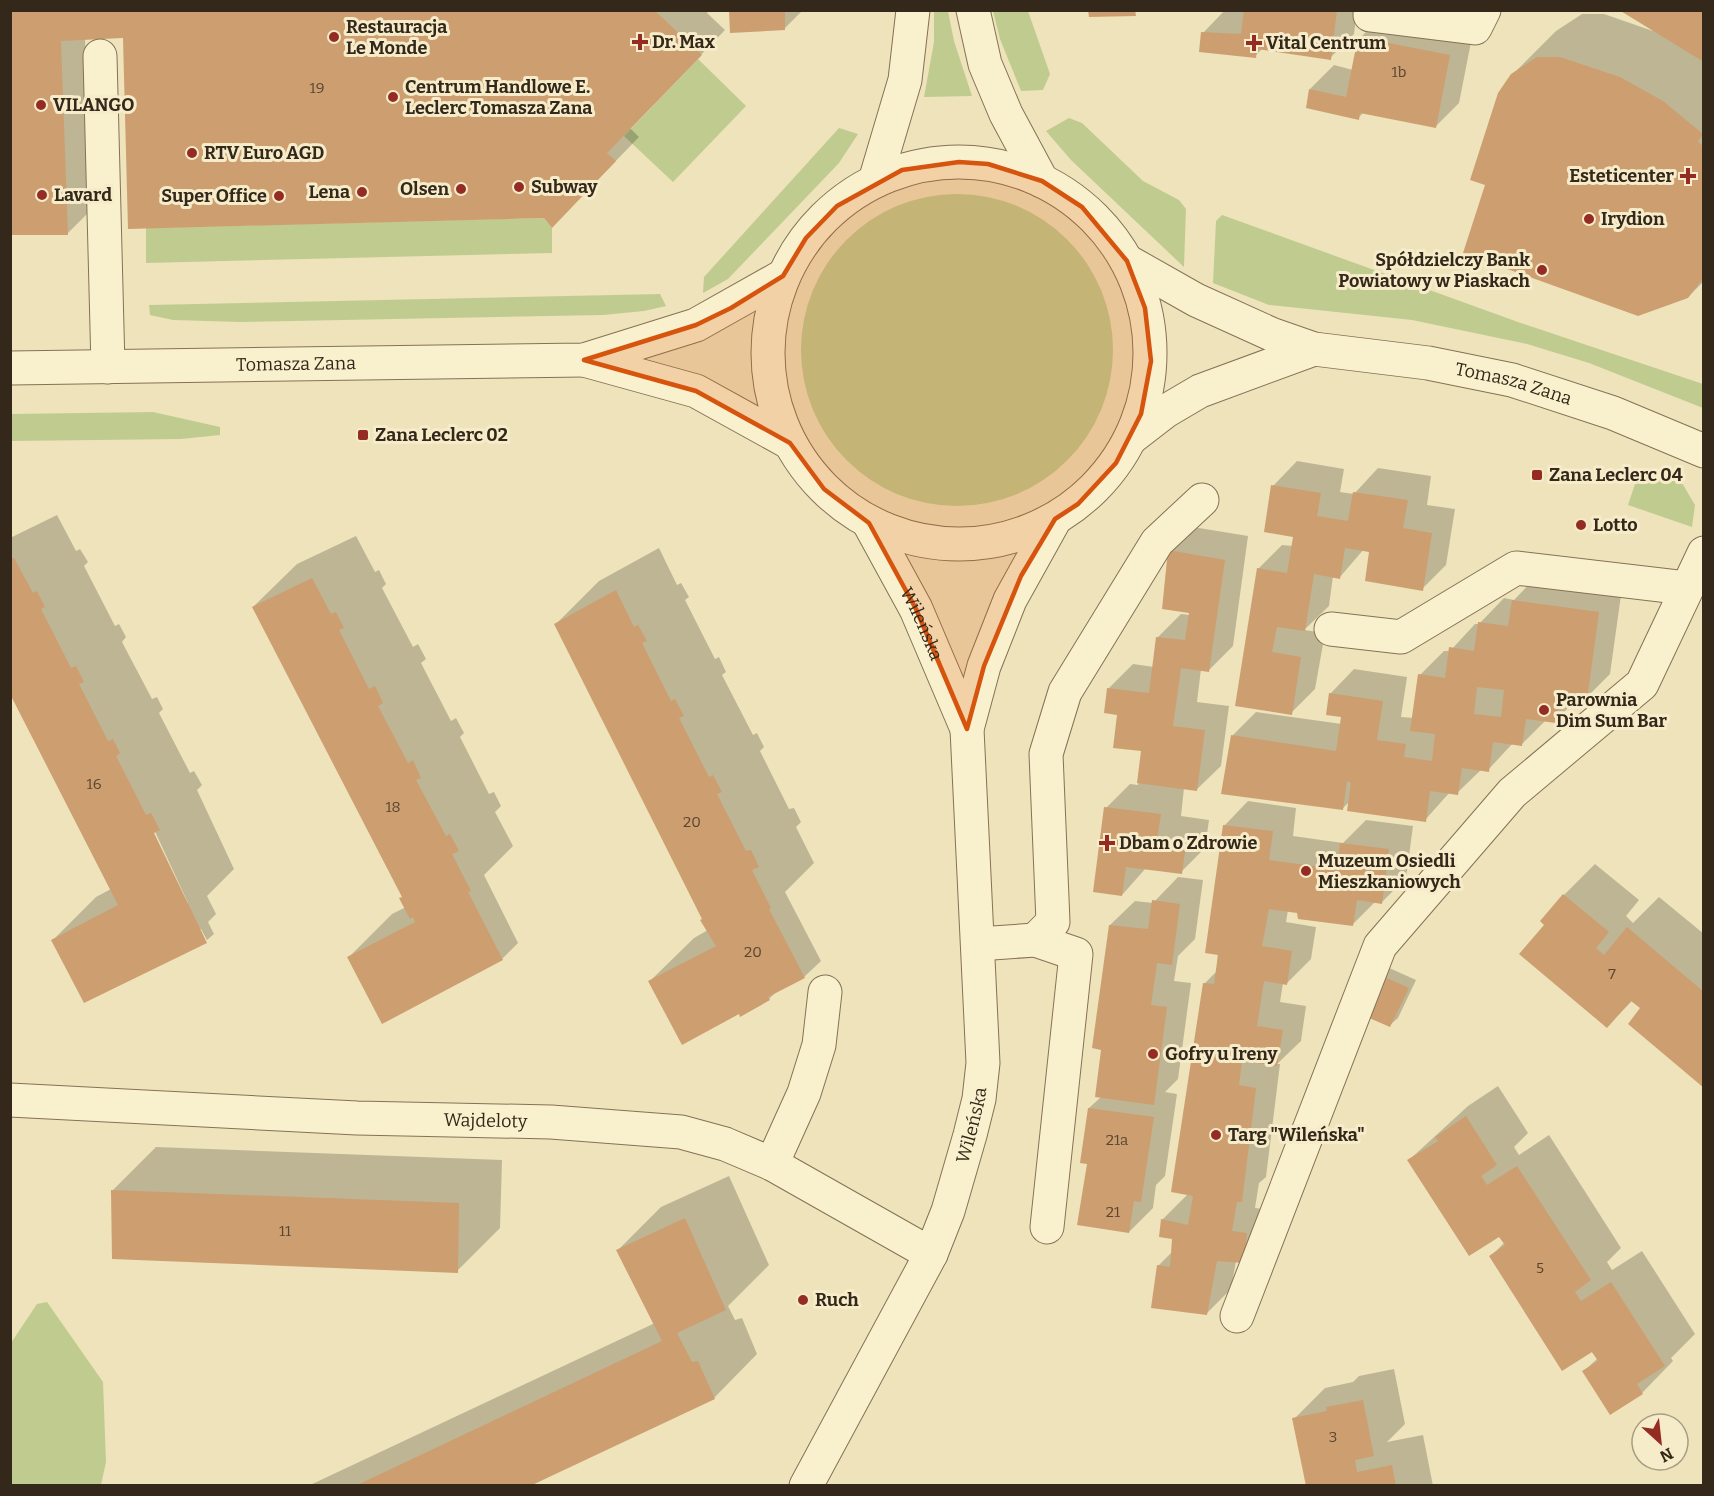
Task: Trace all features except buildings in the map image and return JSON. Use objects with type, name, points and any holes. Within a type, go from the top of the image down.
[{"type":"street","points":[[875,181],[905,80],[913,10]]},
{"type":"street","points":[[973,10],[985,64],[1006,114],[1042,181]]},
{"type":"street","points":[[1370,15],[1475,28],[1484,10]]},
{"type":"street","points":[[100,56],[108,367]]},
{"type":"street","points":[[959,162],[997,166],[1042,181],[1063,192],[1099,223],[1127,261],[1145,308],[1150,361],[1141,414],[1131,438],[1116,463],[1078,504],[1055,519],[1010,538],[962,545],[914,540],[869,523],[824,489],[805,468],[790,443],[771,390],[768,332],[783,276],[794,256],[821,221],[856,192],[902,170],[959,162]]},
{"type":"street","name":"Tomasza Zana","points":[[1127,261],[1196,300],[1271,334],[1314,349],[1428,363],[1512,380],[1613,413],[1704,451]]},
{"type":"street","name":"Tomasza Zana","points":[[10,368],[584,360],[696,325],[783,276]]},
{"type":"street","name":"Tomasza Zana","points":[[1131,438],[1166,411],[1200,391],[1314,349]]},
{"type":"street","name":"Tomasza Zana","points":[[584,360],[696,392],[790,443]]},
{"type":"street","points":[[1035,940],[1053,922],[1046,754],[1065,692],[1157,542],[1202,500]]},
{"type":"street","name":"Wileńska","points":[[806,1485],[931,1254],[951,1201],[979,1099],[983,1063],[967,729],[984,666],[1010,600],[1055,519]]},
{"type":"street","name":"Wileńska","points":[[869,523],[916,609],[967,729]]},
{"type":"street","points":[[1237,1316],[1380,946],[1512,794],[1641,684],[1704,553]]},
{"type":"street","points":[[1331,629],[1401,636],[1516,568],[1686,588]]},
{"type":"street","points":[[978,944],[1035,940],[1076,954],[1047,1227]]},
{"type":"street","points":[[772,1164],[804,1093],[819,1046],[825,992]]},
{"type":"street","name":"Wajdeloty","points":[[10,1100],[346,1118],[551,1122],[681,1132],[725,1144],[772,1164],[931,1254]]},
{"type":"highlighted area","points":[[959,162],[988,164],[1042,181],[1082,207],[1127,261],[1145,308],[1151,361],[1141,414],[1116,463],[1078,504],[1055,519],[1021,576],[984,666],[967,729],[916,609],[869,523],[824,489],[790,443],[696,391],[584,360],[696,325],[731,308],[783,276],[806,238],[837,206],[902,170]]},
{"type":"green space","points":[[934,11],[948,11],[954,41],[972,96],[924,97],[934,42]]},
{"type":"green space","points":[[993,11],[1028,11],[1050,74],[1043,90],[1021,91],[1000,39]]},
{"type":"green space","points":[[698,59],[746,106],[673,182],[624,136]]},
{"type":"green space","points":[[1069,118],[1082,123],[1143,181],[1179,200],[1186,209],[1184,267],[1071,160],[1046,131]]},
{"type":"green space","points":[[839,128],[858,134],[839,163],[728,279],[703,293],[704,277]]},
{"type":"green space","points":[[957,194],[987,197],[1017,206],[1044,221],[1067,240],[1086,263],[1101,290],[1110,320],[1113,350],[1110,380],[1101,410],[1086,437],[1067,460],[1044,479],[1017,494],[987,503],[957,506],[927,503],[897,494],[870,479],[847,460],[828,437],[813,410],[804,380],[801,350],[804,320],[813,290],[828,263],[847,240],[870,221],[897,206],[927,197]]},
{"type":"green space","points":[[1222,215],[1518,322],[1703,384],[1703,408],[1589,363],[1527,344],[1412,320],[1269,305],[1213,283],[1216,221]]},
{"type":"green space","points":[[544,218],[552,228],[552,253],[146,263],[146,228]]},
{"type":"green space","points":[[660,294],[666,306],[644,311],[603,315],[240,322],[173,320],[150,315],[149,305]]},
{"type":"green space","points":[[153,412],[220,427],[220,435],[181,439],[11,441],[11,414]]},
{"type":"green space","points":[[1639,472],[1682,483],[1695,505],[1692,527],[1628,505]]},
{"type":"green space","points":[[47,1302],[103,1382],[106,1462],[101,1485],[11,1485],[11,1343],[37,1304]]},
{"type":"place","name":"Restauracja Le Monde","points":[[334,37]]},
{"type":"place","name":"Dr. Max","points":[[640,42]]},
{"type":"place","name":"Vital Centrum","points":[[1254,43]]},
{"type":"place","name":"Centrum Handlowe E. Leclerc Tomasza Zana","points":[[393,97]]},
{"type":"place","name":"VILANGO","points":[[41,105]]},
{"type":"place","name":"RTV Euro AGD","points":[[192,153]]},
{"type":"place","name":"Esteticenter","points":[[1688,176]]},
{"type":"place","name":"Subway","points":[[519,187]]},
{"type":"place","name":"Olsen","points":[[461,189]]},
{"type":"place","name":"Lena","points":[[362,192]]},
{"type":"place","name":"Lavard","points":[[42,195]]},
{"type":"place","name":"Super Office","points":[[279,196]]},
{"type":"place","name":"Irydion","points":[[1589,219]]},
{"type":"place","name":"Spółdzielczy Bank Powiatowy w Piaskach","points":[[1542,270]]},
{"type":"place","name":"Zana Leclerc 02","points":[[363,435]]},
{"type":"place","name":"Zana Leclerc 04","points":[[1537,475]]},
{"type":"place","name":"Lotto","points":[[1581,525]]},
{"type":"place","name":"Parownia Dim Sum Bar","points":[[1544,710]]},
{"type":"place","name":"Dbam o Zdrowie","points":[[1107,843]]},
{"type":"place","name":"Muzeum Osiedli Mieszkaniowych","points":[[1306,871]]},
{"type":"place","name":"Gofry u Ireny","points":[[1153,1054]]},
{"type":"place","name":"Targ \"Wileńska\"","points":[[1216,1135]]},
{"type":"place","name":"Ruch","points":[[803,1300]]}]
